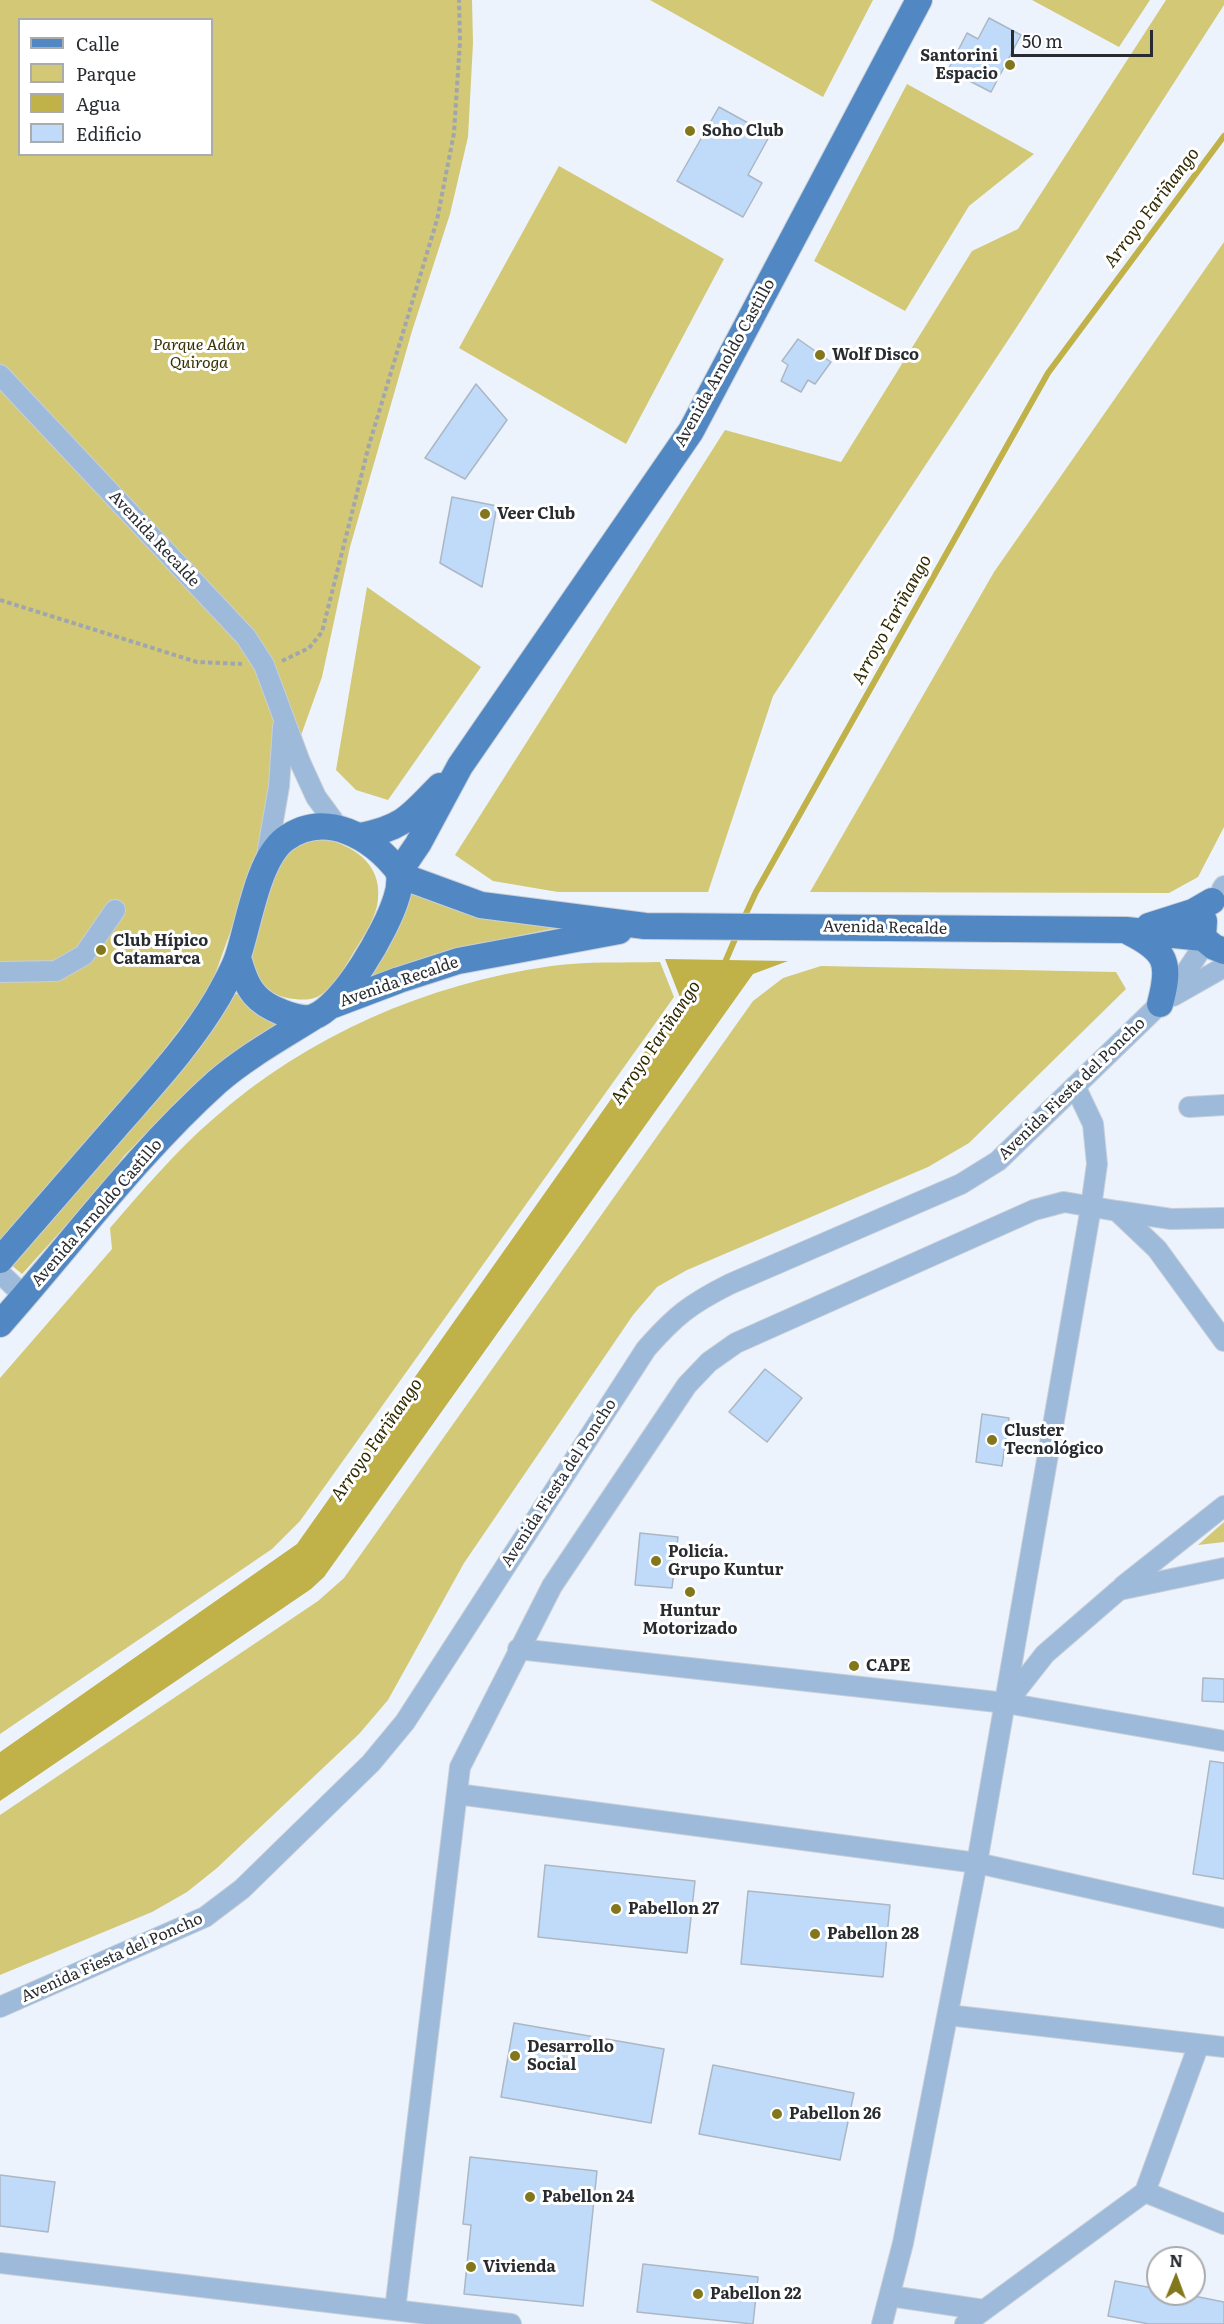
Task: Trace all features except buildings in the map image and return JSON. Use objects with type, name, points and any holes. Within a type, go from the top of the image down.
[{"type":"main road","name":"Avenida Arnoldo Castillo","points":[[399,874],[460,766],[691,431],[920,0]]},
{"type":"main road","name":"Avenida Arnoldo Castillo","points":[[350,832],[397,826],[460,766]]},
{"type":"main road","points":[[0,1260],[199,1028],[238,958],[266,863],[285,839],[301,831],[317,827],[350,832],[382,852],[399,874],[396,899],[383,931],[358,971],[321,1012],[289,1016],[271,1008],[255,996],[244,978],[238,958]]},
{"type":"main road","name":"Avenida Recalde","points":[[399,874],[482,905],[645,926],[1126,930],[1211,943]]},
{"type":"main road","points":[[1211,943],[1203,924],[1221,891]]},
{"type":"main road","name":"Avenida Recalde","points":[[1126,930],[1168,921],[1193,912],[1221,891]]},
{"type":"main road","name":"Avenida Recalde","points":[[321,1012],[399,980],[458,961],[645,926]]},
{"type":"main road","points":[[1126,930],[1150,943],[1161,956],[1166,971],[1160,1004]]},
{"type":"main road","name":"Avenida Arnoldo Castillo","points":[[0,1324],[137,1161],[218,1082],[262,1049],[321,1012]]},
{"type":"street","name":"Avenida Recalde","points":[[0,375],[246,637],[264,665],[316,797],[350,832]]},
{"type":"street","name":"Avenida Recalde","points":[[266,863],[279,786],[284,718]]},
{"type":"street","points":[[0,972],[56,970],[84,955],[115,910]]},
{"type":"street","name":"Avenida Fiesta del Poncho","points":[[0,2007],[163,1938],[205,1917],[242,1888],[370,1763],[400,1729],[645,1349],[672,1319],[698,1300],[730,1284],[961,1184],[998,1161],[1160,1004],[1211,943]]},
{"type":"street","name":"Avenida Fiesta del Poncho","points":[[1160,1004],[1224,967]]},
{"type":"street","points":[[882,2324],[903,2243],[977,1863],[1091,1207],[1097,1164],[1093,1124],[1075,1086]]},
{"type":"street","points":[[1188,1107],[1224,1105]]},
{"type":"street","points":[[395,2310],[460,1767],[519,1649],[559,1576],[687,1384],[709,1362],[736,1343],[1034,1210],[1064,1202],[1171,1219],[1224,1218]]},
{"type":"street","points":[[1117,1211],[1157,1249],[1224,1341]]},
{"type":"street","points":[[0,1273],[25,1296]]},
{"type":"street","points":[[1006,1703],[1045,1654],[1119,1590],[1224,1506]]},
{"type":"street","points":[[1119,1590],[1224,1568]]},
{"type":"street","points":[[519,1649],[1006,1703],[1224,1741]]},
{"type":"street","points":[[457,1794],[977,1863],[1224,1918]]},
{"type":"street","points":[[948,2015],[1224,2047]]},
{"type":"street","points":[[965,2324],[1144,2192],[1198,2044]]},
{"type":"street","points":[[1144,2192],[1224,2224]]},
{"type":"street","points":[[0,2263],[395,2310],[418,2318],[511,2324]]},
{"type":"street","points":[[890,2296],[984,2310]]},
{"type":"path","points":[[0,600],[197,662],[264,665],[287,660],[309,648],[322,632],[369,445],[437,220],[454,133],[460,41],[459,0]]},
{"type":"green space","name":"Parque Adán Quiroga","points":[[0,0],[472,0],[473,43],[468,137],[450,214],[412,331],[350,547],[322,677],[209,991],[154,1063],[0,1240]]},
{"type":"green space","points":[[650,0],[873,0],[823,97]]},
{"type":"green space","points":[[1032,0],[1150,0],[1119,47]]},
{"type":"green space","points":[[1166,0],[1224,0],[1224,5],[1020,322],[773,696],[708,892],[558,892],[493,881],[455,855],[725,430],[841,462],[972,251],[1018,229]]},
{"type":"green space","points":[[907,84],[1034,154],[969,206],[905,311],[814,261]]},
{"type":"green space","points":[[559,166],[724,259],[626,444],[459,348]]},
{"type":"green space","points":[[1224,242],[1224,827],[1198,877],[1169,893],[810,892],[994,572]]},
{"type":"green space","points":[[367,587],[481,667],[388,800],[356,790],[336,770]]},
{"type":"green space","points":[[325,839],[358,854],[373,870],[377,881],[377,906],[373,919],[341,973],[323,994],[312,999],[300,1000],[284,997],[268,989],[257,975],[252,946],[278,863],[292,849],[308,842]]},
{"type":"green space","points":[[412,890],[431,899],[485,917],[561,927],[455,949],[367,978],[402,919]]},
{"type":"green space","points":[[660,962],[674,997],[300,1521],[272,1549],[0,1734],[0,1378],[112,1249],[110,1228],[160,1172],[213,1119],[288,1062],[329,1038],[415,1000],[505,974],[565,964]]},
{"type":"green space","points":[[821,966],[1116,972],[1126,989],[969,1143],[928,1167],[687,1270],[657,1287],[633,1315],[464,1563],[388,1700],[359,1734],[217,1868],[187,1892],[152,1912],[0,1975],[0,1815],[318,1601],[344,1578],[753,1001],[783,978]]},
{"type":"green space","points":[[234,994],[238,994],[255,1011],[277,1022],[277,1027],[210,1074],[177,1101],[124,1156],[99,1189],[22,1274],[10,1264],[199,1050]]},
{"type":"green space","points":[[1224,1522],[1224,1542],[1198,1545]]},
{"type":"water","points":[[665,959],[788,961],[753,974],[324,1577],[311,1589],[0,1801],[0,1752],[297,1544],[681,1000]]},
{"type":"waterway","name":"Arroyo Fariñango","points":[[743,920],[756,892],[1048,373],[1224,136]]},
{"type":"waterway","name":"Arroyo Fariñango","points":[[723,967],[738,932]]},
{"type":"place","name":"Santorini Espacio","points":[[1010,65]]},
{"type":"place","name":"Soho Club","points":[[690,131]]},
{"type":"place","name":"Wolf Disco","points":[[820,355]]},
{"type":"place","name":"Veer Club","points":[[485,514]]},
{"type":"place","name":"Club Hípico Catamarca","points":[[101,950]]},
{"type":"place","name":"Cluster Tecnológico","points":[[992,1440]]},
{"type":"place","name":"Policía. Grupo Kuntur","points":[[656,1561]]},
{"type":"place","name":"Huntur Motorizado","points":[[690,1592]]},
{"type":"place","name":"CAPE","points":[[854,1666]]},
{"type":"place","name":"Pabellon 27","points":[[616,1909]]},
{"type":"place","name":"Pabellon 28","points":[[815,1934]]},
{"type":"place","name":"Desarrollo Social","points":[[515,2056]]},
{"type":"place","name":"Pabellon 26","points":[[777,2114]]},
{"type":"place","name":"Pabellon 24","points":[[530,2197]]},
{"type":"place","name":"Vivienda","points":[[471,2267]]},
{"type":"place","name":"Pabellon 22","points":[[698,2294]]}]
